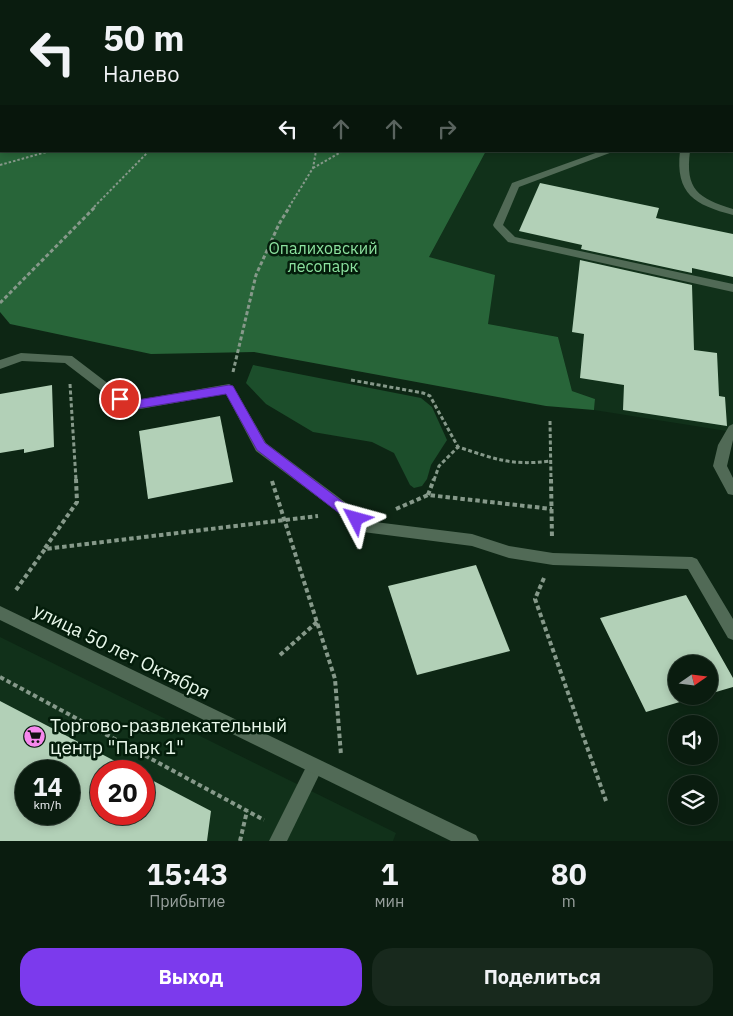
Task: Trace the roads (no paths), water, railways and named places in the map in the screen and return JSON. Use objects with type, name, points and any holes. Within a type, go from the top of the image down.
[{"type":"street","points":[[608,152],[515,184],[498,225],[512,240],[733,288]]},
{"type":"street","points":[[685,152],[683,162],[685,183],[692,195],[705,203],[733,212]]},
{"type":"street","points":[[0,365],[21,357],[68,359],[129,406],[229,389],[261,447],[364,526],[472,540],[509,552],[553,559],[692,563],[733,633]]},
{"type":"street","points":[[733,429],[724,445],[720,466],[733,490]]},
{"type":"street","name":"улица 50 лет Октября","points":[[0,613],[470,841]]},
{"type":"street","points":[[281,836],[315,767]]},
{"type":"place","name":"Торгово-развлекательный центр \"Парк 1\"","points":[[34,736]]},
{"type":"park label","name":"Опалиховский лесопарк","points":[[323,257]]}]
